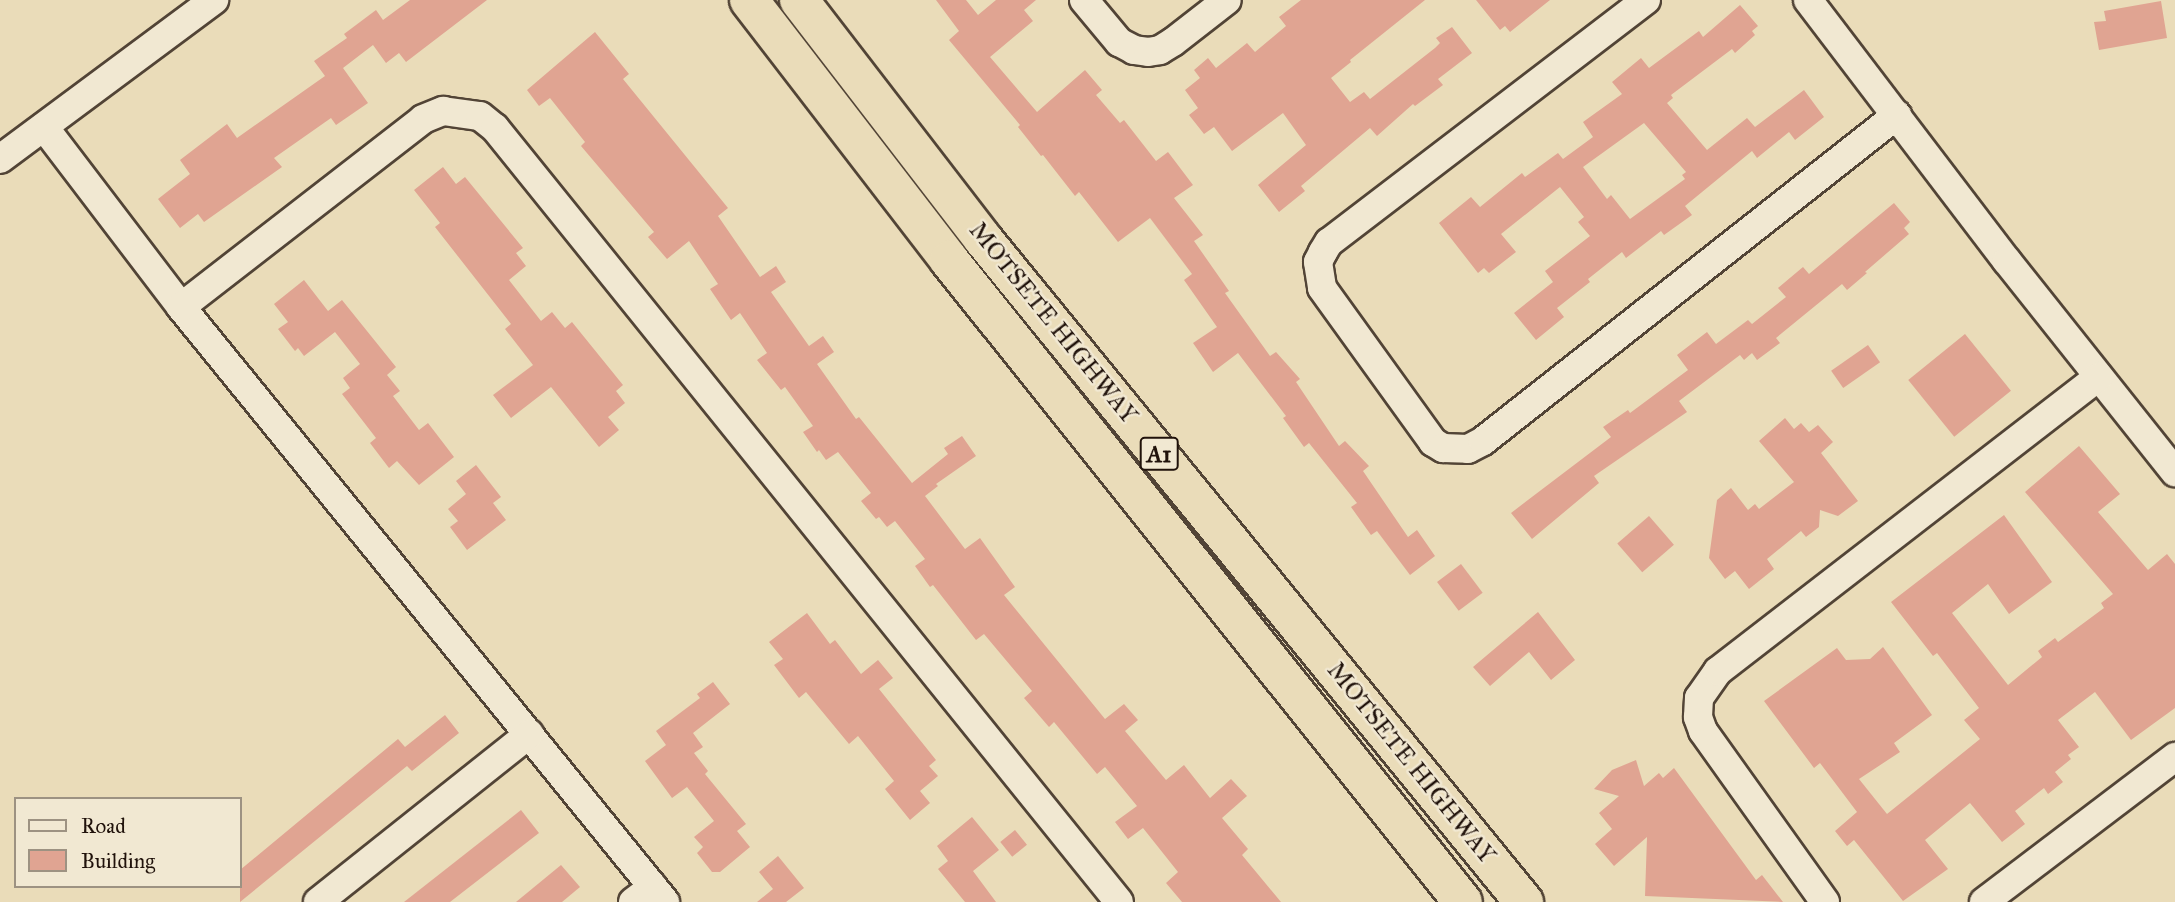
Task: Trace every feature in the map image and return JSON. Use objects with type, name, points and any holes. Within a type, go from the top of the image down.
[{"type":"highway","name":"MOTSETE HIGHWAY","points":[[749,0],[949,260],[1463,902]]},
{"type":"highway","name":"MOTSETE HIGHWAY","points":[[799,0],[983,239],[1524,902]]},
{"type":"street","points":[[0,159],[214,0]]},
{"type":"street","points":[[1084,0],[1119,43],[1134,50],[1148,52],[1160,50],[1173,42],[1227,0]]},
{"type":"street","points":[[1646,0],[1329,242],[1318,262],[1322,288],[1433,442],[1443,448],[1468,449],[1483,441],[1897,115]]},
{"type":"street","points":[[1808,0],[2175,472]]},
{"type":"street","points":[[181,307],[423,119],[443,111],[480,116],[495,128],[1119,902]]},
{"type":"street","points":[[44,127],[181,307],[529,734],[650,897]]},
{"type":"street","points":[[1825,902],[1703,732],[1698,717],[1699,698],[1718,671],[2099,377]]},
{"type":"street","points":[[318,902],[529,734]]},
{"type":"street","points":[[1984,902],[2175,757]]},
{"type":"building","points":[[410,0],[487,0],[406,62],[399,53],[386,63],[373,45],[343,68],[368,103],[336,125],[331,118],[274,158],[282,167],[204,222],[198,214],[180,228],[158,199],[190,174],[180,160],[227,124],[237,138],[325,76],[314,61],[347,38],[344,34],[376,10],[383,20]]},
{"type":"building","points":[[936,0],[966,0],[978,15],[996,0],[1036,0],[1024,10],[1033,21],[990,57],[1037,112],[1085,70],[1102,90],[1096,95],[1120,123],[1124,120],[1156,161],[1168,152],[1193,185],[1174,198],[1203,235],[1194,241],[1229,291],[1225,293],[1270,356],[1276,352],[1300,379],[1296,382],[1339,446],[1345,441],[1369,466],[1363,471],[1408,537],[1417,530],[1435,556],[1410,575],[1377,531],[1371,535],[1351,507],[1357,503],[1309,443],[1304,447],[1283,418],[1286,416],[1238,353],[1213,372],[1193,343],[1217,327],[1184,280],[1192,274],[1150,218],[1118,242],[1079,192],[1075,196],[949,40],[959,31]]},
{"type":"building","points":[[1301,0],[1425,0],[1331,78],[1350,102],[1364,92],[1370,99],[1435,48],[1440,43],[1436,38],[1452,27],[1472,53],[1438,79],[1443,85],[1415,106],[1413,104],[1377,136],[1370,128],[1301,186],[1305,191],[1279,212],[1258,185],[1306,145],[1283,113],[1232,151],[1214,127],[1204,134],[1189,115],[1198,108],[1185,90],[1200,78],[1194,70],[1208,58],[1216,68],[1247,43],[1255,52],[1286,26],[1279,17]]},
{"type":"building","points":[[1476,0],[1550,0],[1510,32],[1505,26],[1500,30]]},
{"type":"building","points":[[2161,1],[2167,38],[2099,50],[2094,22],[2106,21],[2104,11]]},
{"type":"building","points":[[1740,5],[1758,26],[1752,31],[1755,35],[1735,53],[1732,49],[1671,95],[1673,98],[1667,103],[1707,150],[1747,118],[1755,127],[1804,90],[1824,117],[1795,140],[1789,132],[1757,158],[1752,151],[1685,206],[1692,215],[1664,235],[1661,231],[1626,258],[1622,252],[1588,279],[1590,282],[1557,308],[1564,317],[1536,340],[1514,313],[1553,282],[1545,271],[1590,236],[1578,222],[1584,217],[1560,187],[1501,234],[1516,252],[1489,273],[1484,268],[1478,273],[1439,223],[1471,197],[1480,207],[1522,173],[1525,177],[1558,153],[1563,159],[1593,137],[1583,122],[1622,94],[1612,82],[1641,58],[1649,68],[1699,31],[1703,37]],"holes":[[[1644,123],[1686,172],[1682,175],[1685,179],[1630,219],[1611,195],[1607,199],[1583,167]]]},
{"type":"building","points":[[595,32],[629,74],[623,79],[728,208],[718,216],[760,277],[776,266],[786,282],[771,292],[809,346],[823,336],[834,352],[817,364],[856,419],[859,417],[912,483],[948,454],[944,448],[962,436],[976,456],[936,484],[938,486],[925,496],[965,549],[980,538],[1015,587],[1004,595],[1105,719],[1124,704],[1138,720],[1125,731],[1166,780],[1184,765],[1210,798],[1231,779],[1247,796],[1222,818],[1248,849],[1242,855],[1281,902],[1182,902],[1166,883],[1178,872],[1143,828],[1128,839],[1115,822],[1137,806],[1105,767],[1097,774],[1054,722],[1049,727],[1024,698],[1032,691],[984,634],[976,640],[933,585],[930,587],[915,566],[925,559],[895,521],[887,527],[879,517],[876,519],[861,501],[871,493],[838,452],[826,460],[819,450],[817,452],[803,432],[813,426],[785,387],[781,390],[757,360],[767,353],[740,313],[731,320],[710,289],[718,284],[689,241],[667,259],[648,237],[654,232],[581,146],[585,142],[550,98],[539,106],[527,90]]},
{"type":"building","points":[[443,167],[456,184],[465,177],[523,248],[516,253],[526,266],[509,280],[541,321],[552,312],[565,328],[572,322],[623,385],[616,391],[625,403],[608,417],[619,430],[599,447],[551,387],[511,418],[493,395],[533,365],[505,329],[511,324],[435,227],[440,223],[414,190]]},
{"type":"building","points":[[1894,203],[1910,222],[1904,228],[1909,234],[1865,272],[1867,273],[1847,290],[1842,284],[1776,338],[1780,343],[1757,360],[1752,353],[1744,360],[1740,355],[1679,401],[1687,412],[1594,476],[1599,483],[1532,539],[1511,513],[1611,437],[1603,427],[1628,410],[1630,413],[1688,370],[1677,355],[1707,332],[1716,344],[1748,320],[1752,324],[1786,297],[1778,288],[1803,267],[1809,274]]},
{"type":"building","points":[[304,280],[328,311],[342,300],[396,367],[387,375],[400,391],[393,396],[419,430],[428,423],[454,457],[419,485],[397,461],[389,468],[370,443],[376,438],[342,394],[350,388],[343,378],[360,364],[335,332],[304,356],[298,348],[295,351],[278,329],[288,322],[274,304]]},
{"type":"building","points":[[1965,334],[2011,391],[1954,437],[1908,380]]},
{"type":"building","points":[[1868,345],[1880,362],[1843,388],[1831,371]]},
{"type":"building","points":[[1785,418],[1794,429],[1801,423],[1809,432],[1818,425],[1833,442],[1821,453],[1858,501],[1838,516],[1820,510],[1819,527],[1806,537],[1801,531],[1767,559],[1774,569],[1749,589],[1735,571],[1725,579],[1709,558],[1717,500],[1731,488],[1748,510],[1755,504],[1759,509],[1794,482],[1759,441]]},
{"type":"building","points":[[2079,446],[2120,494],[2098,512],[2148,570],[2167,554],[2175,564],[2175,708],[2131,740],[2095,692],[2058,720],[2079,747],[2068,755],[2071,759],[2055,772],[2063,782],[2048,794],[2044,788],[2015,811],[2025,824],[2002,842],[1970,803],[1925,840],[1948,869],[1903,901],[1854,840],[1847,846],[1835,831],[1857,812],[1820,763],[1814,768],[1764,701],[1837,648],[1846,660],[1870,659],[1883,647],[1932,715],[1894,743],[1900,752],[1859,779],[1887,814],[1980,739],[1964,720],[1979,708],[1937,653],[1933,656],[1891,602],[2004,515],[2052,582],[2009,614],[1988,584],[1952,613],[2008,685],[2042,657],[2038,651],[2055,638],[2058,642],[2104,608],[2101,603],[2113,594],[2025,492]]},
{"type":"building","points":[[476,465],[501,497],[493,503],[506,520],[467,550],[450,527],[458,521],[448,509],[466,494],[456,481]]},
{"type":"building","points":[[1649,516],[1674,545],[1642,572],[1617,544]]},
{"type":"building","points":[[1461,564],[1483,593],[1459,611],[1437,582]]},
{"type":"building","points":[[1538,612],[1575,660],[1551,680],[1529,652],[1490,686],[1473,667]]},
{"type":"building","points":[[807,613],[830,644],[835,640],[861,674],[878,660],[893,678],[879,689],[936,760],[929,766],[938,776],[920,791],[930,803],[910,820],[885,789],[894,781],[858,736],[849,744],[806,692],[799,698],[774,665],[783,659],[769,642]]},
{"type":"building","points":[[713,682],[730,704],[693,733],[703,747],[694,753],[708,771],[705,774],[746,824],[737,831],[750,847],[720,872],[712,872],[697,853],[703,847],[694,837],[714,821],[687,787],[672,798],[645,761],[666,745],[656,731],[700,698],[697,694]]},
{"type":"building","points":[[445,715],[459,733],[412,771],[407,766],[240,902],[242,868],[398,739],[405,747]]},
{"type":"building","points":[[1636,760],[1644,786],[1659,773],[1663,778],[1674,768],[1756,880],[1762,875],[1783,902],[1645,896],[1647,837],[1614,866],[1595,844],[1612,829],[1599,813],[1619,796],[1594,789],[1612,770]]},
{"type":"building","points":[[521,810],[539,833],[450,902],[404,902]]},
{"type":"building","points":[[972,817],[999,850],[973,871],[996,902],[965,902],[938,869],[948,861],[937,846]]},
{"type":"building","points":[[1015,830],[1027,845],[1012,857],[1000,842]]},
{"type":"building","points":[[778,856],[804,888],[786,902],[757,902],[773,889],[759,872]]},
{"type":"building","points":[[561,865],[580,887],[562,902],[516,902]]}]
